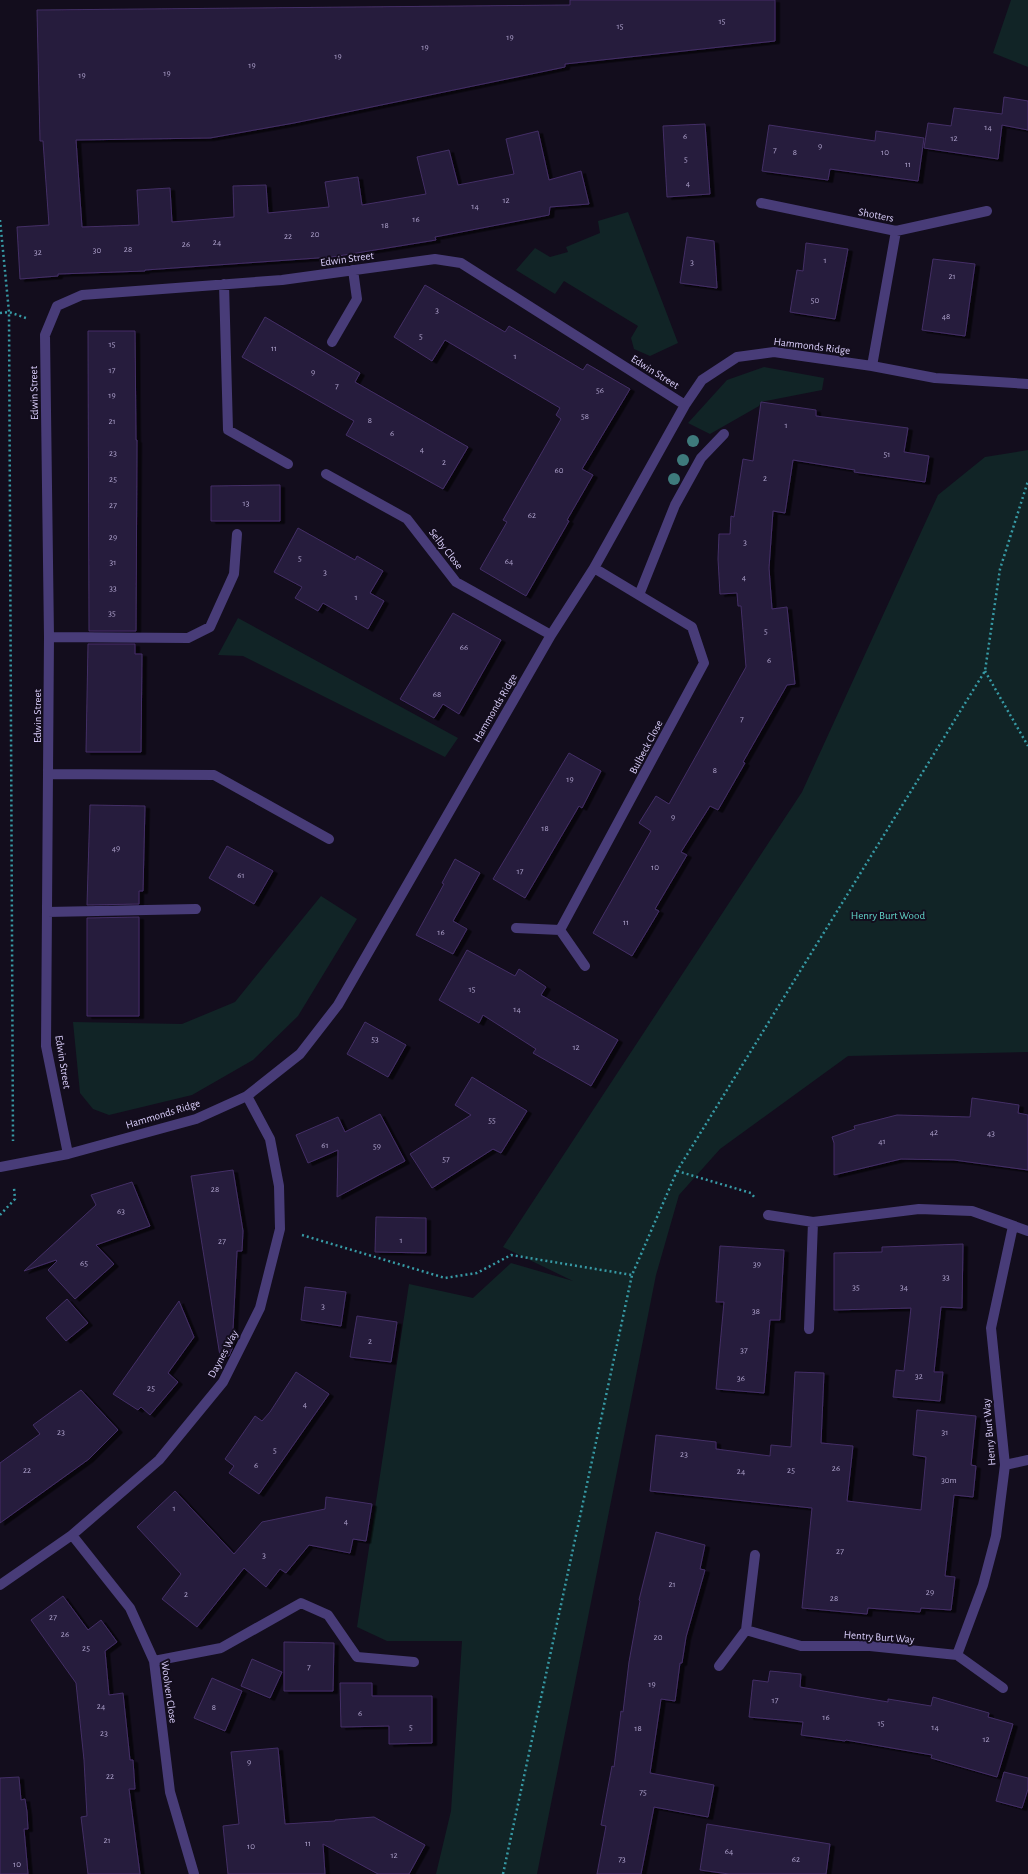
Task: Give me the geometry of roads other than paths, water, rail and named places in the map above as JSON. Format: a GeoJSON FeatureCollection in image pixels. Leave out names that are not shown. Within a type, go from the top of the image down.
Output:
{"type":"FeatureCollection","features":[{"type":"Feature","properties":{"kind":"street","name":"Shotters"},"geometry":{"type":"LineString","coordinates":[[761,203],[896,232],[987,211]]}},
{"type":"Feature","properties":{"kind":"street"},"geometry":{"type":"LineString","coordinates":[[872,366],[896,232]]}},
{"type":"Feature","properties":{"kind":"street","name":"Edwin Street"},"geometry":{"type":"LineString","coordinates":[[68,1154],[46,1046],[49,637],[45,335],[56,306],[82,295],[282,280],[435,259],[460,263],[685,405]]}},
{"type":"Feature","properties":{"kind":"street"},"geometry":{"type":"LineString","coordinates":[[332,342],[357,298],[353,270]]}},
{"type":"Feature","properties":{"kind":"street"},"geometry":{"type":"LineString","coordinates":[[224,284],[228,430],[288,464]]}},
{"type":"Feature","properties":{"kind":"street","name":"Hammonds Ridge"},"geometry":{"type":"LineString","coordinates":[[0,1167],[68,1154],[196,1119],[247,1096],[300,1054],[338,1005],[551,634],[594,568],[685,405],[702,380],[737,357],[774,352],[872,366],[935,378],[1028,384]]}},
{"type":"Feature","properties":{"kind":"street"},"geometry":{"type":"LineString","coordinates":[[639,595],[675,505],[701,458],[724,434]]}},
{"type":"Feature","properties":{"kind":"street","name":"Selby Close"},"geometry":{"type":"LineString","coordinates":[[326,474],[407,518],[456,582],[551,634]]}},
{"type":"Feature","properties":{"kind":"street"},"geometry":{"type":"LineString","coordinates":[[49,637],[188,638],[210,628],[234,574],[238,534]]}},
{"type":"Feature","properties":{"kind":"street","name":"Bulbeck Close"},"geometry":{"type":"LineString","coordinates":[[560,930],[704,663],[692,627],[594,568]]}},
{"type":"Feature","properties":{"kind":"street"},"geometry":{"type":"LineString","coordinates":[[48,774],[214,775],[329,839]]}},
{"type":"Feature","properties":{"kind":"street"},"geometry":{"type":"LineString","coordinates":[[47,912],[196,909]]}},
{"type":"Feature","properties":{"kind":"street"},"geometry":{"type":"LineString","coordinates":[[516,928],[560,930],[585,966]]}},
{"type":"Feature","properties":{"kind":"street","name":"Daynes Way"},"geometry":{"type":"LineString","coordinates":[[0,1586],[72,1535],[159,1460],[223,1382],[260,1308],[280,1229],[279,1186],[270,1139],[247,1096]]}},
{"type":"Feature","properties":{"kind":"street"},"geometry":{"type":"LineString","coordinates":[[768,1215],[813,1222],[919,1208],[972,1211],[1028,1231]]}},
{"type":"Feature","properties":{"kind":"street"},"geometry":{"type":"LineString","coordinates":[[809,1329],[813,1222]]}},
{"type":"Feature","properties":{"kind":"street","name":"Henry Burt Way"},"geometry":{"type":"LineString","coordinates":[[957,1655],[983,1585],[996,1536],[1005,1465],[991,1328],[1013,1226]]}},
{"type":"Feature","properties":{"kind":"street"},"geometry":{"type":"LineString","coordinates":[[1005,1465],[1028,1460]]}},
{"type":"Feature","properties":{"kind":"street","name":"Woolven Close"},"geometry":{"type":"LineString","coordinates":[[72,1535],[130,1608],[154,1661],[170,1792],[194,1874]]}},
{"type":"Feature","properties":{"kind":"street"},"geometry":{"type":"LineString","coordinates":[[719,1666],[746,1630],[755,1555]]}},
{"type":"Feature","properties":{"kind":"street"},"geometry":{"type":"LineString","coordinates":[[154,1661],[220,1648],[301,1604],[328,1615],[357,1657],[414,1662]]}},
{"type":"Feature","properties":{"kind":"street","name":"Hentry Burt Way"},"geometry":{"type":"LineString","coordinates":[[746,1630],[801,1646],[870,1646],[957,1655],[1003,1688]]}},
{"type":"Feature","properties":{"kind":"park label","name":"Henry Burt Wood"},"geometry":{"type":"Point","coordinates":[888,915]}}]}
